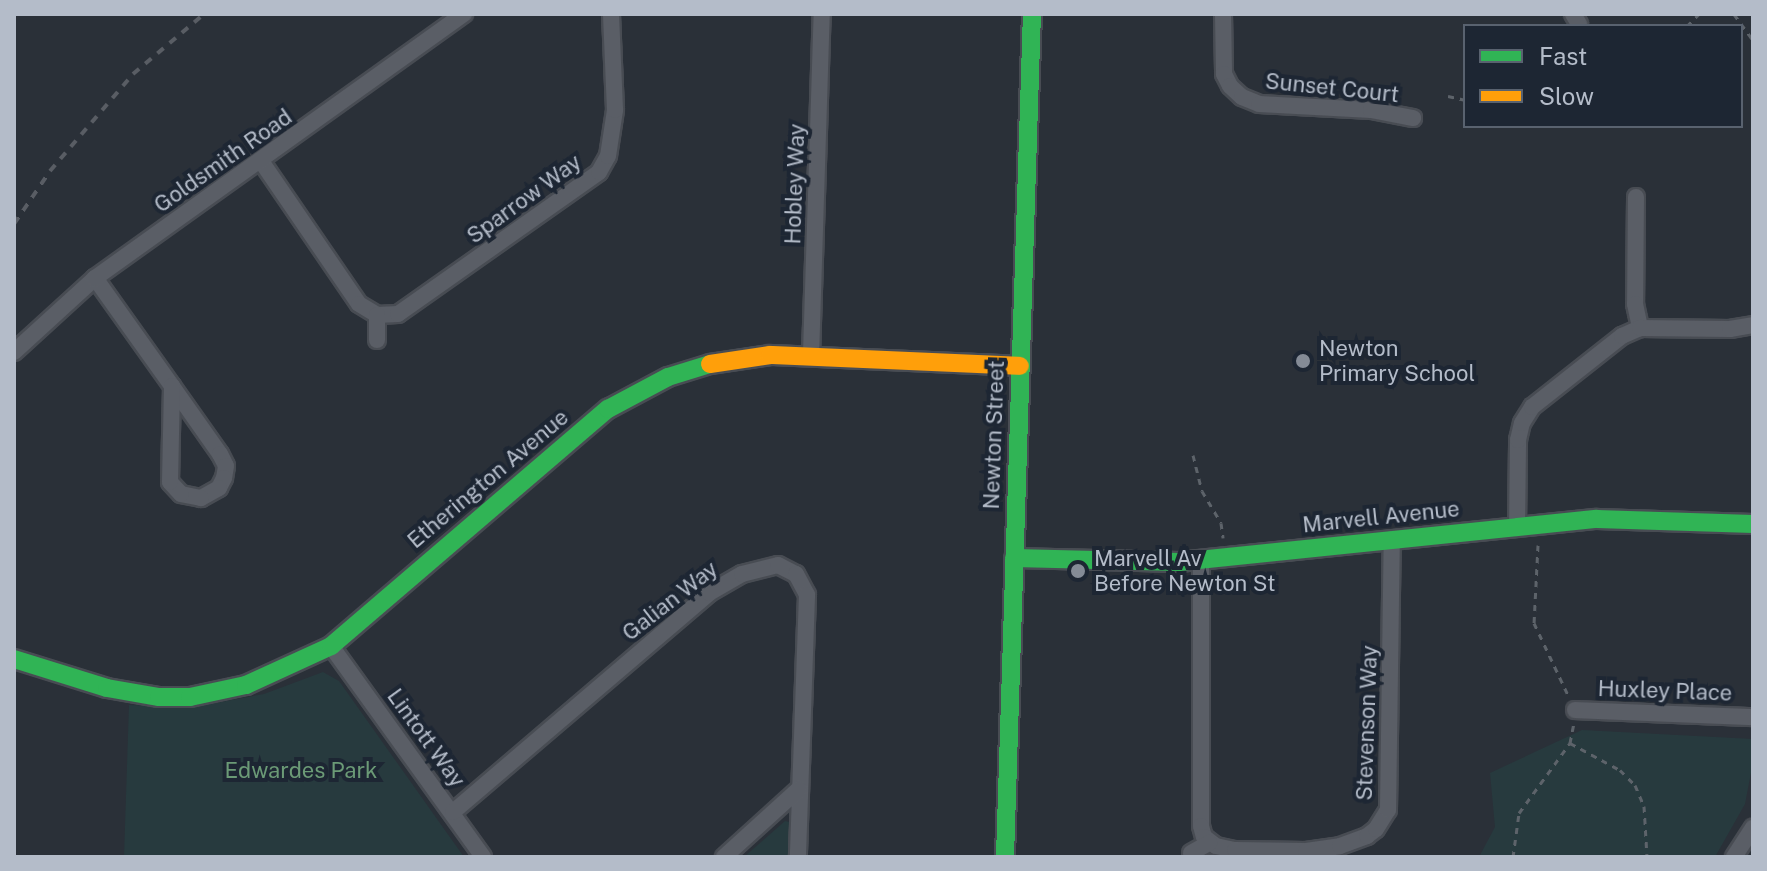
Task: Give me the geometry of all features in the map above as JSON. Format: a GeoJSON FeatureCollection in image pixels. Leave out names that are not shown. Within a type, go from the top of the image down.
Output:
{"type":"FeatureCollection","features":[{"type":"Feature","properties":{"kind":"street","name":"Goldsmith Road"},"geometry":{"type":"LineString","coordinates":[[14,352],[95,278],[464,14]]}},
{"type":"Feature","properties":{"kind":"street","name":"Sparrow Way"},"geometry":{"type":"LineString","coordinates":[[377,315],[398,314],[407,309],[599,172],[608,156],[615,110],[611,14]]}},
{"type":"Feature","properties":{"kind":"street","name":"Hobley Way"},"geometry":{"type":"LineString","coordinates":[[811,355],[822,14]]}},
{"type":"Feature","properties":{"kind":"street","name":"Newton Street"},"geometry":{"type":"LineString","coordinates":[[1005,857],[1032,14]]}},
{"type":"Feature","properties":{"kind":"street","name":"Sunset Court"},"geometry":{"type":"LineString","coordinates":[[1223,14],[1224,74],[1230,86],[1242,97],[1259,104],[1371,110],[1413,118]]}},
{"type":"Feature","properties":{"kind":"street"},"geometry":{"type":"LineString","coordinates":[[261,161],[359,304],[377,315],[377,340]]}},
{"type":"Feature","properties":{"kind":"street"},"geometry":{"type":"LineString","coordinates":[[1636,197],[1635,304],[1640,328]]}},
{"type":"Feature","properties":{"kind":"street"},"geometry":{"type":"LineString","coordinates":[[95,278],[172,386],[226,466],[219,488],[201,498],[181,494],[170,482],[172,386]]}},
{"type":"Feature","properties":{"kind":"street"},"geometry":{"type":"LineString","coordinates":[[1517,527],[1518,440],[1522,423],[1532,407],[1622,336],[1640,328],[1730,329],[1753,325]]}},
{"type":"Feature","properties":{"kind":"street","name":"Etherington Avenue"},"geometry":{"type":"LineString","coordinates":[[14,659],[107,688],[159,697],[190,697],[246,685],[331,646],[608,409],[668,377],[702,365],[735,358],[811,355],[1020,366]]}},
{"type":"Feature","properties":{"kind":"street","name":"Marvell Avenue"},"geometry":{"type":"LineString","coordinates":[[1014,558],[1153,563],[1201,560],[1597,519],[1753,524]]}},
{"type":"Feature","properties":{"kind":"street","name":"Stevenson Way"},"geometry":{"type":"LineString","coordinates":[[1209,843],[1235,850],[1315,850],[1367,836],[1382,821],[1390,796],[1392,539]]}},
{"type":"Feature","properties":{"kind":"street"},"geometry":{"type":"LineString","coordinates":[[1191,853],[1209,843],[1201,826],[1201,560]]}},
{"type":"Feature","properties":{"kind":"street","name":"Galian Way"},"geometry":{"type":"LineString","coordinates":[[453,812],[709,593],[742,574],[778,565],[796,574],[807,595],[798,857]]}},
{"type":"Feature","properties":{"kind":"street","name":"Lintott Way"},"geometry":{"type":"LineString","coordinates":[[331,646],[483,857]]}},
{"type":"Feature","properties":{"kind":"street","name":"Huxley Place"},"geometry":{"type":"LineString","coordinates":[[1575,710],[1753,717]]}},
{"type":"Feature","properties":{"kind":"street"},"geometry":{"type":"LineString","coordinates":[[724,857],[799,789]]}},
{"type":"Feature","properties":{"kind":"street"},"geometry":{"type":"LineString","coordinates":[[1734,857],[1753,828]]}},
{"type":"Feature","properties":{"kind":"path"},"geometry":{"type":"LineString","coordinates":[[1448,96],[1463,100]]}},
{"type":"Feature","properties":{"kind":"path"},"geometry":{"type":"LineString","coordinates":[[1193,455],[1202,491],[1221,523],[1224,546]]}},
{"type":"Feature","properties":{"kind":"path"},"geometry":{"type":"LineString","coordinates":[[1513,857],[1519,813],[1570,743],[1575,710],[1534,623],[1537,525]]}},
{"type":"Feature","properties":{"kind":"path"},"geometry":{"type":"LineString","coordinates":[[1570,743],[1620,770],[1635,785],[1644,806],[1647,857]]}},
{"type":"Feature","properties":{"kind":"green space","name":"Edwardes Park"},"geometry":{"type":"Polygon","coordinates":[[[323,672],[339,681],[464,857],[124,857],[129,705],[194,707],[264,694],[323,672]]]}},
{"type":"Feature","properties":{"kind":"green space"},"geometry":{"type":"Polygon","coordinates":[[[1582,730],[1753,739],[1753,762],[1745,804],[1715,857],[1479,857],[1495,827],[1490,773],[1582,730]]]}},
{"type":"Feature","properties":{"kind":"green space"},"geometry":{"type":"Polygon","coordinates":[[[785,821],[794,823],[792,857],[744,857],[785,821]]]}},
{"type":"Feature","properties":{"kind":"railway"},"geometry":{"type":"LineString","coordinates":[[14,224],[50,171],[133,74],[204,14]]}},
{"type":"Feature","properties":{"kind":"traffic: fast"},"geometry":{"type":"LineString","coordinates":[[1005,857],[1032,14]]}},
{"type":"Feature","properties":{"kind":"traffic: fast"},"geometry":{"type":"LineString","coordinates":[[14,659],[107,688],[159,697],[190,697],[246,685],[331,646],[608,409],[668,377],[710,364]]}},
{"type":"Feature","properties":{"kind":"traffic: fast"},"geometry":{"type":"LineString","coordinates":[[1014,558],[1179,562],[1597,519],[1753,524]]}},
{"type":"Feature","properties":{"kind":"traffic: slow"},"geometry":{"type":"LineString","coordinates":[[710,364],[770,355],[1020,366]]}},
{"type":"Feature","properties":{"kind":"place","name":"Newton Primary School"},"geometry":{"type":"Point","coordinates":[1303,361]}},
{"type":"Feature","properties":{"kind":"place","name":"Marvell Av Before Newton St"},"geometry":{"type":"Point","coordinates":[1078,571]}}]}
